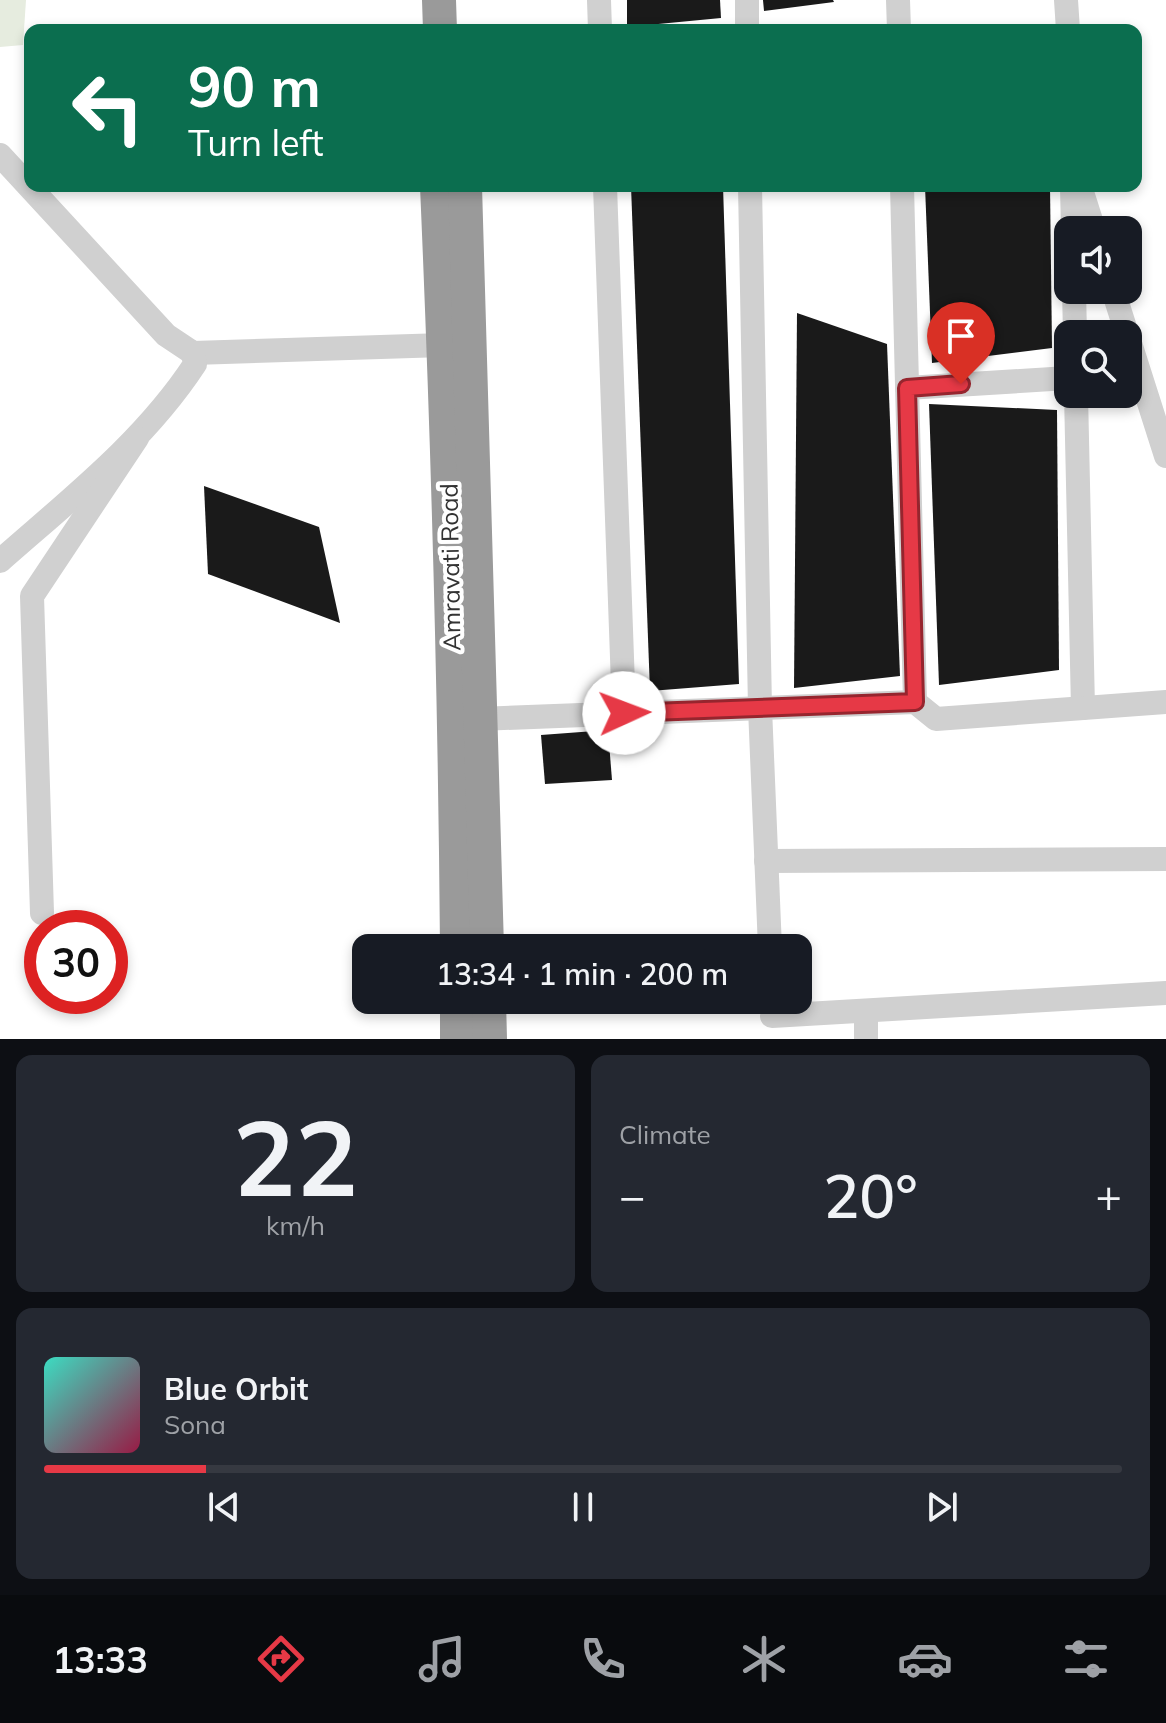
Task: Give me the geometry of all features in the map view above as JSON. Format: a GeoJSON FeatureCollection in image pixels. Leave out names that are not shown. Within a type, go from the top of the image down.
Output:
{"type":"FeatureCollection","features":[{"type":"Feature","properties":{"kind":"highway"},"geometry":{"type":"LineString","coordinates":[[429,0],[430,24]]}},
{"type":"Feature","properties":{"kind":"highway"},"geometry":{"type":"LineString","coordinates":[[439,0],[440,24]]}},
{"type":"Feature","properties":{"kind":"highway"},"geometry":{"type":"LineString","coordinates":[[451,0],[452,24]]}},
{"type":"Feature","properties":{"kind":"highway"},"geometry":{"type":"LineString","coordinates":[[460,0],[460,24]]}},
{"type":"Feature","properties":{"kind":"highway","name":"Amravati Road"},"geometry":{"type":"LineString","coordinates":[[437,192],[455,720],[457,934]]}},
{"type":"Feature","properties":{"kind":"highway"},"geometry":{"type":"LineString","coordinates":[[446,192],[456,468],[466,934]]}},
{"type":"Feature","properties":{"kind":"highway"},"geometry":{"type":"LineString","coordinates":[[458,192],[480,934]]}},
{"type":"Feature","properties":{"kind":"highway","name":"Amravati Road"},"geometry":{"type":"LineString","coordinates":[[465,192],[487,934]]}},
{"type":"Feature","properties":{"kind":"highway"},"geometry":{"type":"LineString","coordinates":[[457,1014],[457,1039]]}},
{"type":"Feature","properties":{"kind":"highway"},"geometry":{"type":"LineString","coordinates":[[466,1014],[467,1039]]}},
{"type":"Feature","properties":{"kind":"highway"},"geometry":{"type":"LineString","coordinates":[[481,1014],[482,1039]]}},
{"type":"Feature","properties":{"kind":"highway"},"geometry":{"type":"LineString","coordinates":[[489,1014],[490,1039]]}},
{"type":"Feature","properties":{"kind":"street"},"geometry":{"type":"LineString","coordinates":[[599,0],[600,24]]}},
{"type":"Feature","properties":{"kind":"street"},"geometry":{"type":"LineString","coordinates":[[747,0],[747,24]]}},
{"type":"Feature","properties":{"kind":"street"},"geometry":{"type":"LineString","coordinates":[[898,0],[899,24]]}},
{"type":"Feature","properties":{"kind":"street"},"geometry":{"type":"LineString","coordinates":[[1066,0],[1068,24]]}},
{"type":"Feature","properties":{"kind":"street"},"geometry":{"type":"LineString","coordinates":[[0,155],[24,181]]}},
{"type":"Feature","properties":{"kind":"street"},"geometry":{"type":"LineString","coordinates":[[34,192],[166,335],[193,353],[444,345]]}},
{"type":"Feature","properties":{"kind":"street"},"geometry":{"type":"LineString","coordinates":[[605,192],[624,713]]}},
{"type":"Feature","properties":{"kind":"street"},"geometry":{"type":"LineString","coordinates":[[750,192],[760,708],[769,934]]}},
{"type":"Feature","properties":{"kind":"street"},"geometry":{"type":"LineString","coordinates":[[902,192],[915,702]]}},
{"type":"Feature","properties":{"kind":"street"},"geometry":{"type":"LineString","coordinates":[[1072,192],[1073,216]]}},
{"type":"Feature","properties":{"kind":"street"},"geometry":{"type":"LineString","coordinates":[[1082,192],[1090,216]]}},
{"type":"Feature","properties":{"kind":"street"},"geometry":{"type":"LineString","coordinates":[[42,910],[32,596],[137,438],[181,386],[195,364],[193,353]]}},
{"type":"Feature","properties":{"kind":"street"},"geometry":{"type":"LineString","coordinates":[[907,388],[1054,379]]}},
{"type":"Feature","properties":{"kind":"street"},"geometry":{"type":"LineString","coordinates":[[1142,380],[1166,456]]}},
{"type":"Feature","properties":{"kind":"street"},"geometry":{"type":"LineString","coordinates":[[1076,408],[1083,708]]}},
{"type":"Feature","properties":{"kind":"street"},"geometry":{"type":"LineString","coordinates":[[0,561],[137,438]]}},
{"type":"Feature","properties":{"kind":"street"},"geometry":{"type":"LineString","coordinates":[[479,719],[915,702],[936,719],[1166,702]]}},
{"type":"Feature","properties":{"kind":"street"},"geometry":{"type":"LineString","coordinates":[[766,861],[1166,859]]}},
{"type":"Feature","properties":{"kind":"street"},"geometry":{"type":"LineString","coordinates":[[772,1018],[1166,993]]}},
{"type":"Feature","properties":{"kind":"street"},"geometry":{"type":"LineString","coordinates":[[866,1011],[866,1039]]}},
{"type":"Feature","properties":{"kind":"shaded area"},"geometry":{"type":"Polygon","coordinates":[[[0,0],[26,0],[23,45],[0,47],[0,0]]]}},
{"type":"Feature","properties":{"kind":"building"},"geometry":{"type":"Polygon","coordinates":[[[627,0],[720,0],[721,18],[627,24],[627,0]]]}},
{"type":"Feature","properties":{"kind":"building"},"geometry":{"type":"Polygon","coordinates":[[[763,0],[833,0],[834,2],[764,11],[763,0]]]}},
{"type":"Feature","properties":{"kind":"building"},"geometry":{"type":"Polygon","coordinates":[[[631,192],[723,192],[739,684],[650,691],[631,192]]]}},
{"type":"Feature","properties":{"kind":"building"},"geometry":{"type":"Polygon","coordinates":[[[925,192],[1050,192],[1052,348],[932,363],[925,192]]]}},
{"type":"Feature","properties":{"kind":"building"},"geometry":{"type":"Polygon","coordinates":[[[797,313],[887,344],[900,676],[794,688],[797,313]]]}},
{"type":"Feature","properties":{"kind":"building"},"geometry":{"type":"Polygon","coordinates":[[[929,404],[1057,410],[1059,670],[939,685],[929,404]]]}},
{"type":"Feature","properties":{"kind":"building"},"geometry":{"type":"Polygon","coordinates":[[[204,486],[319,527],[340,623],[208,574],[204,486]]]}},
{"type":"Feature","properties":{"kind":"building"},"geometry":{"type":"Polygon","coordinates":[[[608,730],[612,780],[545,784],[541,735],[608,730]]]}},
{"type":"Feature","properties":{"kind":"route"},"geometry":{"type":"LineString","coordinates":[[624,713],[915,702],[907,388],[961,384]]}}]}
